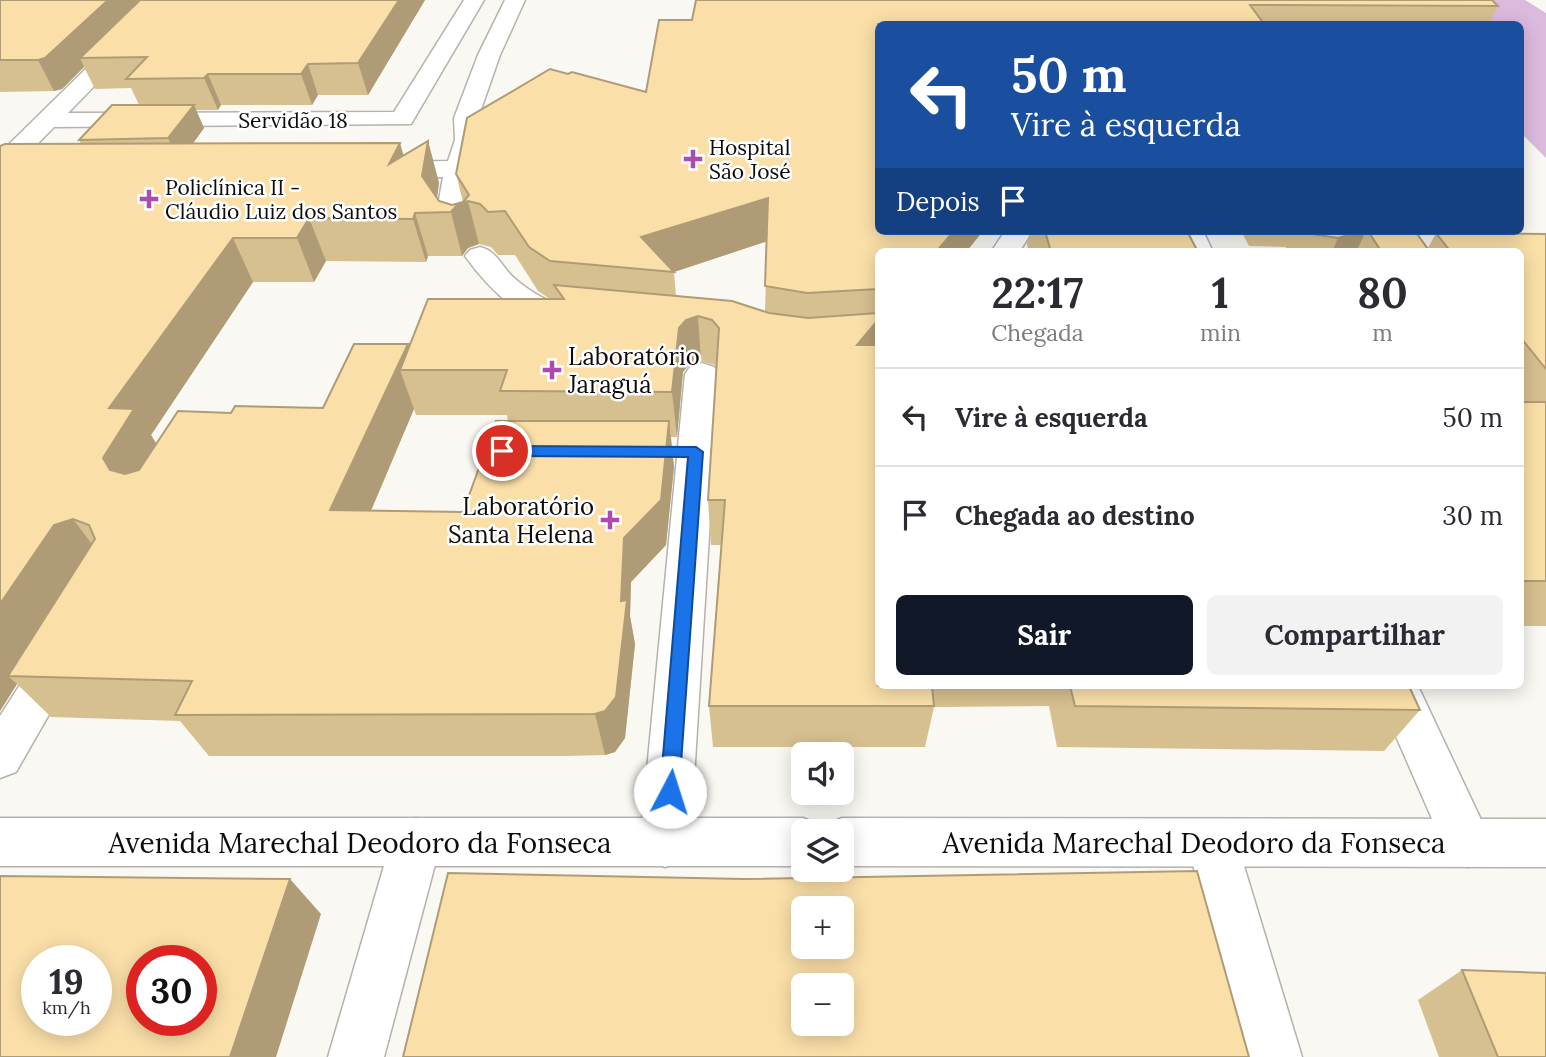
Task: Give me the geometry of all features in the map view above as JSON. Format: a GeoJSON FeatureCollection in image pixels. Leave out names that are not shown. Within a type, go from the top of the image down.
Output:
{"type":"FeatureCollection","features":[{"type":"Feature","properties":{"kind":"street"},"geometry":{"type":"LineString","coordinates":[[28,176],[0,168],[168,0]]}},
{"type":"Feature","properties":{"kind":"street","name":"Servidão 18"},"geometry":{"type":"LineString","coordinates":[[46,120],[401,119],[474,0]]}},
{"type":"Feature","properties":{"kind":"street"},"geometry":{"type":"LineString","coordinates":[[515,0],[494,44],[466,118],[468,141],[458,169],[450,217],[502,283],[548,315],[604,323]]}},
{"type":"Feature","properties":{"kind":"street"},"geometry":{"type":"LineString","coordinates":[[361,171],[458,169]]}},
{"type":"Feature","properties":{"kind":"street"},"geometry":{"type":"LineString","coordinates":[[665,842],[682,452],[702,380]]}},
{"type":"Feature","properties":{"kind":"street"},"geometry":{"type":"LineString","coordinates":[[0,757],[78,629]]}},
{"type":"Feature","properties":{"kind":"street"},"geometry":{"type":"LineString","coordinates":[[1397,689],[1467,843]]}},
{"type":"Feature","properties":{"kind":"street","name":"Avenida Marechal Deodoro da Fonseca"},"geometry":{"type":"LineString","coordinates":[[0,842],[791,842]]}},
{"type":"Feature","properties":{"kind":"street"},"geometry":{"type":"LineString","coordinates":[[356,1057],[416,842]]}},
{"type":"Feature","properties":{"kind":"street","name":"Avenida Marechal Deodoro da Fonseca"},"geometry":{"type":"LineString","coordinates":[[854,842],[1546,843]]}},
{"type":"Feature","properties":{"kind":"street"},"geometry":{"type":"LineString","coordinates":[[1212,843],[1274,1057]]}},
{"type":"Feature","properties":{"kind":"shaded area"},"geometry":{"type":"Polygon","coordinates":[[[1432,0],[1525,0],[1546,13],[1546,158],[1524,136],[1524,21],[1455,21],[1432,0]]]}},
{"type":"Feature","properties":{"kind":"building"},"geometry":{"type":"Polygon","coordinates":[[[0,0],[108,0],[45,58],[0,60],[0,0]]]}},
{"type":"Feature","properties":{"kind":"building"},"geometry":{"type":"Polygon","coordinates":[[[140,0],[399,0],[358,63],[308,64],[301,74],[208,74],[204,78],[126,79],[147,57],[80,58],[140,0]]]}},
{"type":"Feature","properties":{"kind":"building"},"geometry":{"type":"Polygon","coordinates":[[[696,0],[1492,0],[1498,6],[1250,5],[1262,21],[875,21],[875,235],[951,235],[939,248],[875,248],[875,289],[807,293],[765,286],[768,198],[641,237],[674,272],[550,261],[529,247],[505,211],[488,212],[480,204],[468,201],[457,205],[451,212],[415,213],[413,219],[309,218],[297,238],[233,238],[109,408],[134,409],[103,458],[110,470],[125,474],[139,470],[178,411],[231,413],[235,406],[323,408],[354,344],[408,344],[330,510],[463,512],[496,421],[669,421],[661,500],[624,538],[621,601],[627,600],[616,697],[605,711],[595,714],[175,715],[192,681],[8,676],[95,539],[89,525],[73,519],[54,525],[0,604],[0,146],[400,143],[389,164],[428,141],[422,176],[439,201],[452,205],[463,202],[469,195],[456,174],[467,118],[550,69],[568,74],[572,72],[646,92],[659,20],[692,20],[696,0]]]}},
{"type":"Feature","properties":{"kind":"building"},"geometry":{"type":"Polygon","coordinates":[[[112,105],[194,105],[168,138],[79,140],[112,105]]]}},
{"type":"Feature","properties":{"kind":"building"},"geometry":{"type":"Polygon","coordinates":[[[1546,234],[1546,369],[1524,342],[1524,248],[1448,248],[1438,235],[1546,234]]]}},
{"type":"Feature","properties":{"kind":"building"},"geometry":{"type":"Polygon","coordinates":[[[1046,235],[1189,235],[1196,248],[1050,248],[1046,235]]]}},
{"type":"Feature","properties":{"kind":"building"},"geometry":{"type":"Polygon","coordinates":[[[1318,235],[1349,235],[1338,238],[1318,235]]]}},
{"type":"Feature","properties":{"kind":"building"},"geometry":{"type":"Polygon","coordinates":[[[1371,235],[1418,235],[1427,248],[1379,248],[1371,235]]]}},
{"type":"Feature","properties":{"kind":"building"},"geometry":{"type":"Polygon","coordinates":[[[554,285],[732,301],[769,313],[808,318],[875,313],[875,324],[857,345],[875,345],[875,689],[932,689],[934,706],[709,706],[725,500],[708,500],[719,328],[712,320],[698,316],[686,320],[679,328],[672,392],[500,391],[507,370],[400,370],[428,299],[564,299],[554,285]]]}},
{"type":"Feature","properties":{"kind":"building"},"geometry":{"type":"Polygon","coordinates":[[[1524,402],[1546,402],[1546,581],[1524,581],[1524,402]]]}},
{"type":"Feature","properties":{"kind":"building"},"geometry":{"type":"Polygon","coordinates":[[[1071,689],[1410,689],[1420,710],[1075,706],[1071,689]]]}},
{"type":"Feature","properties":{"kind":"building"},"geometry":{"type":"Polygon","coordinates":[[[1197,871],[1249,1057],[403,1057],[448,873],[791,878],[791,882],[854,882],[854,877],[1197,871]]]}},
{"type":"Feature","properties":{"kind":"building"},"geometry":{"type":"Polygon","coordinates":[[[0,876],[290,879],[230,1057],[0,1057],[0,876]]]}},
{"type":"Feature","properties":{"kind":"building"},"geometry":{"type":"Polygon","coordinates":[[[1462,970],[1546,973],[1546,1057],[1498,1057],[1462,970]]]}},
{"type":"Feature","properties":{"kind":"place","name":"Hospital São José"},"geometry":{"type":"Point","coordinates":[693,159]}},
{"type":"Feature","properties":{"kind":"place","name":"Policlínica II - Cláudio Luiz dos Santos"},"geometry":{"type":"Point","coordinates":[149,199]}},
{"type":"Feature","properties":{"kind":"place","name":"Laboratório Jaraguá"},"geometry":{"type":"Point","coordinates":[552,370]}},
{"type":"Feature","properties":{"kind":"place","name":"Laboratório Santa Helena"},"geometry":{"type":"Point","coordinates":[610,520]}},
{"type":"Feature","properties":{"kind":"route"},"geometry":{"type":"LineString","coordinates":[[502,451],[696,452],[670,792]]}}]}
